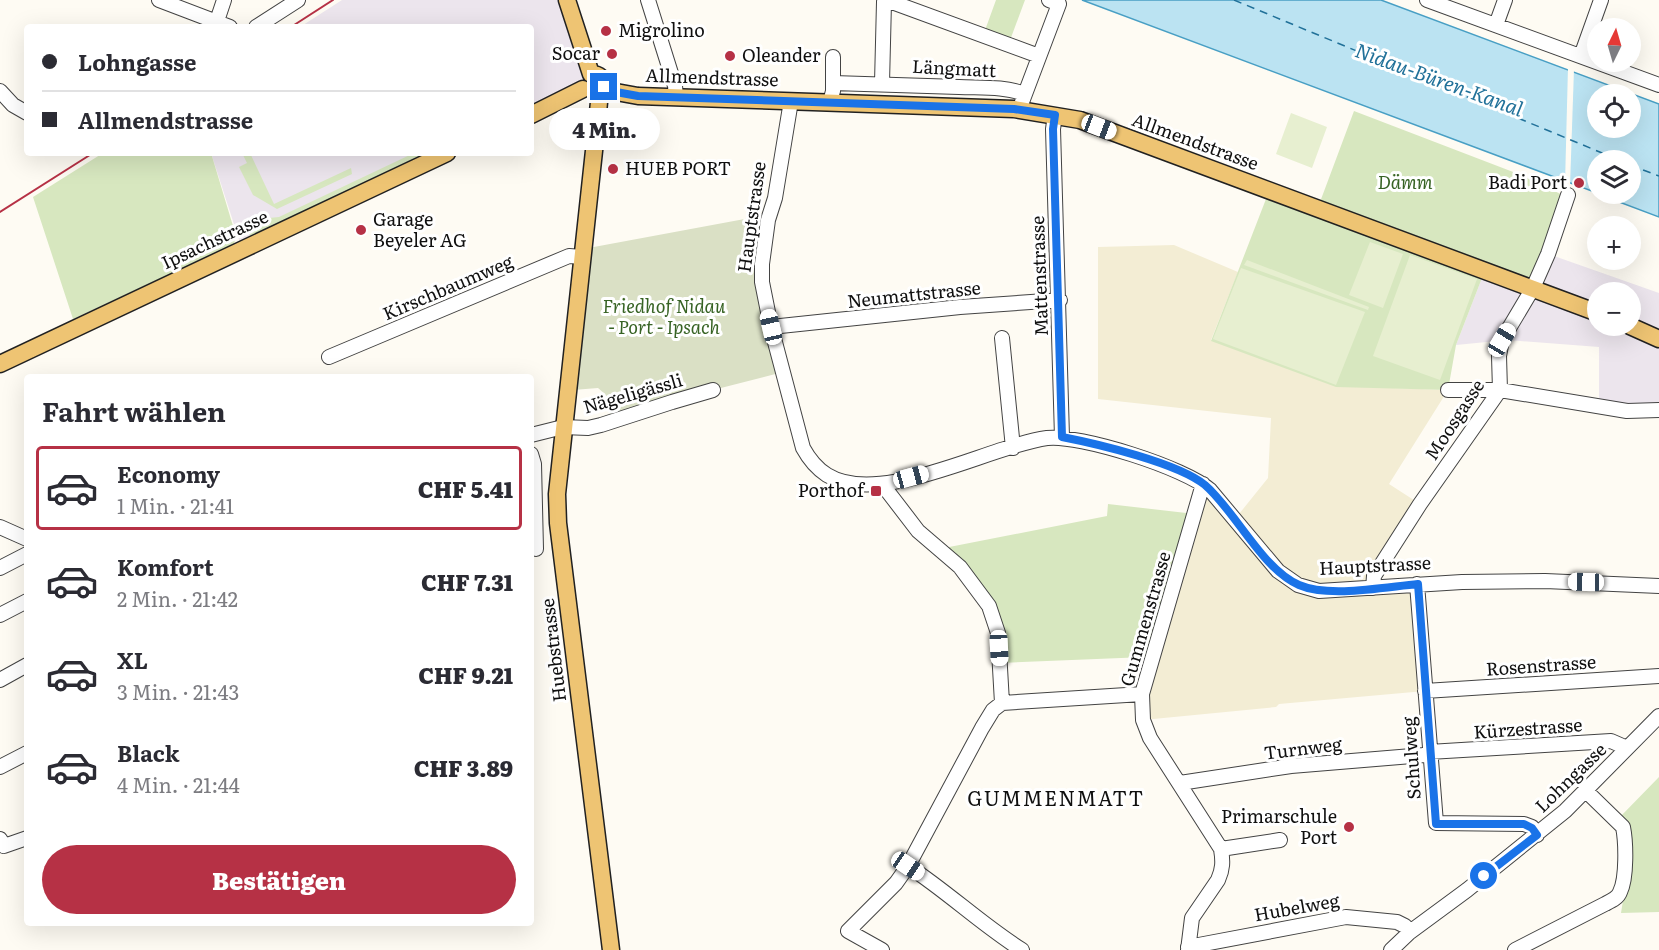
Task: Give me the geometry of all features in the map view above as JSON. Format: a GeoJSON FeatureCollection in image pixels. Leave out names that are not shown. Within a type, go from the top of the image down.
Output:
{"type":"FeatureCollection","features":[{"type":"Feature","properties":{"kind":"main road"},"geometry":{"type":"LineString","coordinates":[[534,114],[595,90],[603,81],[600,76],[591,74],[567,0]]}},
{"type":"Feature","properties":{"kind":"main road","name":"Allmendstrasse"},"geometry":{"type":"LineString","coordinates":[[595,90],[676,97],[830,102],[1022,102],[1055,115],[1080,120],[1587,309]]}},
{"type":"Feature","properties":{"kind":"main road","name":"Huebstrasse"},"geometry":{"type":"LineString","coordinates":[[595,90],[598,113],[557,494],[558,523],[611,950]]}},
{"type":"Feature","properties":{"kind":"main road","name":"Ipsachstrasse"},"geometry":{"type":"LineString","coordinates":[[0,364],[441,156]]}},
{"type":"Feature","properties":{"kind":"main road"},"geometry":{"type":"LineString","coordinates":[[1641,331],[1659,339]]}},
{"type":"Feature","properties":{"kind":"street"},"geometry":{"type":"LineString","coordinates":[[159,0],[223,24],[224,0]]}},
{"type":"Feature","properties":{"kind":"street"},"geometry":{"type":"LineString","coordinates":[[261,24],[298,0]]}},
{"type":"Feature","properties":{"kind":"street"},"geometry":{"type":"LineString","coordinates":[[648,0],[675,86],[676,97]]}},
{"type":"Feature","properties":{"kind":"street"},"geometry":{"type":"LineString","coordinates":[[1428,0],[1659,85]]}},
{"type":"Feature","properties":{"kind":"street"},"geometry":{"type":"LineString","coordinates":[[1496,26],[1505,0]]}},
{"type":"Feature","properties":{"kind":"street"},"geometry":{"type":"LineString","coordinates":[[1581,56],[1600,0]]}},
{"type":"Feature","properties":{"kind":"street","name":"Längmatt"},"geometry":{"type":"LineString","coordinates":[[882,83],[884,2],[889,1],[1038,56]]}},
{"type":"Feature","properties":{"kind":"street"},"geometry":{"type":"LineString","coordinates":[[1022,102],[1054,2]]}},
{"type":"Feature","properties":{"kind":"street"},"geometry":{"type":"LineString","coordinates":[[830,102],[833,57]]}},
{"type":"Feature","properties":{"kind":"street","name":"Längmatt"},"geometry":{"type":"LineString","coordinates":[[833,83],[882,83],[1015,90],[1022,102]]}},
{"type":"Feature","properties":{"kind":"street"},"geometry":{"type":"LineString","coordinates":[[0,91],[13,105],[24,111]]}},
{"type":"Feature","properties":{"kind":"street","name":"Hauptstrasse"},"geometry":{"type":"LineString","coordinates":[[790,100],[762,264],[763,287],[798,435],[813,464],[826,475],[841,482],[864,486],[882,484],[972,461],[1036,440],[1062,437],[1167,465],[1203,484],[1278,571],[1298,585],[1319,591],[1418,584],[1545,581],[1659,586]]}},
{"type":"Feature","properties":{"kind":"street","name":"Mattenstrasse"},"geometry":{"type":"LineString","coordinates":[[1055,115],[1053,129],[1060,300],[1062,437]]}},
{"type":"Feature","properties":{"kind":"street","name":"Moosgasse"},"geometry":{"type":"LineString","coordinates":[[1373,588],[1374,576],[1420,504],[1500,390],[1498,356],[1502,340],[1533,288],[1548,254],[1569,198],[1568,195]]}},
{"type":"Feature","properties":{"kind":"street","name":"Kirschbaumweg"},"geometry":{"type":"LineString","coordinates":[[329,357],[570,256],[582,257]]}},
{"type":"Feature","properties":{"kind":"street","name":"Neumattstrasse"},"geometry":{"type":"LineString","coordinates":[[771,327],[960,307],[1060,300]]}},
{"type":"Feature","properties":{"kind":"street"},"geometry":{"type":"LineString","coordinates":[[1002,338],[1012,448]]}},
{"type":"Feature","properties":{"kind":"street","name":"Nägeligässli"},"geometry":{"type":"LineString","coordinates":[[534,434],[563,428],[588,428],[601,425],[713,390]]}},
{"type":"Feature","properties":{"kind":"street"},"geometry":{"type":"LineString","coordinates":[[1448,390],[1500,390],[1627,411],[1659,410]]}},
{"type":"Feature","properties":{"kind":"street"},"geometry":{"type":"LineString","coordinates":[[534,464],[536,549]]}},
{"type":"Feature","properties":{"kind":"street"},"geometry":{"type":"LineString","coordinates":[[882,484],[918,531],[960,567],[989,606],[998,633],[1002,703]]}},
{"type":"Feature","properties":{"kind":"street","name":"Gummenstrasse"},"geometry":{"type":"LineString","coordinates":[[1203,484],[1142,694],[1143,720],[1150,738],[1221,849]]}},
{"type":"Feature","properties":{"kind":"street"},"geometry":{"type":"LineString","coordinates":[[0,527],[24,538]]}},
{"type":"Feature","properties":{"kind":"street"},"geometry":{"type":"LineString","coordinates":[[0,568],[24,556]]}},
{"type":"Feature","properties":{"kind":"street","name":"Schulweg"},"geometry":{"type":"LineString","coordinates":[[1418,584],[1436,824],[1524,824],[1532,828],[1537,835]]}},
{"type":"Feature","properties":{"kind":"street"},"geometry":{"type":"LineString","coordinates":[[0,615],[24,603]]}},
{"type":"Feature","properties":{"kind":"street"},"geometry":{"type":"LineString","coordinates":[[0,680],[24,667]]}},
{"type":"Feature","properties":{"kind":"street","name":"Rosenstrasse"},"geometry":{"type":"LineString","coordinates":[[1425,691],[1659,676]]}},
{"type":"Feature","properties":{"kind":"street"},"geometry":{"type":"LineString","coordinates":[[882,950],[848,931],[896,884],[908,866],[993,710],[1002,703],[1142,694]]}},
{"type":"Feature","properties":{"kind":"street","name":"Lohngasse"},"geometry":{"type":"LineString","coordinates":[[1391,950],[1410,932],[1467,890],[1565,811],[1659,716]]}},
{"type":"Feature","properties":{"kind":"street","name":"Kürzestrasse"},"geometry":{"type":"LineString","coordinates":[[1429,752],[1611,741],[1627,748]]}},
{"type":"Feature","properties":{"kind":"street","name":"Turnweg"},"geometry":{"type":"LineString","coordinates":[[1180,783],[1288,767],[1424,755],[1429,752]]}},
{"type":"Feature","properties":{"kind":"street"},"geometry":{"type":"LineString","coordinates":[[0,767],[24,755]]}},
{"type":"Feature","properties":{"kind":"street"},"geometry":{"type":"LineString","coordinates":[[1515,950],[1616,898],[1620,892],[1624,855],[1623,827],[1586,790]]}},
{"type":"Feature","properties":{"kind":"street"},"geometry":{"type":"LineString","coordinates":[[0,839],[4,846],[24,839]]}},
{"type":"Feature","properties":{"kind":"street"},"geometry":{"type":"LineString","coordinates":[[1188,948],[1192,918],[1221,873],[1221,849],[1280,840]]}},
{"type":"Feature","properties":{"kind":"street"},"geometry":{"type":"LineString","coordinates":[[908,866],[939,886],[1022,950]]}},
{"type":"Feature","properties":{"kind":"street","name":"Hubelweg"},"geometry":{"type":"LineString","coordinates":[[1188,948],[1346,917],[1397,922],[1410,932]]}},
{"type":"Feature","properties":{"kind":"shaded area"},"geometry":{"type":"Polygon","coordinates":[[[342,0],[567,0],[585,77],[582,82],[534,113],[534,24],[305,24],[342,0]]]}},
{"type":"Feature","properties":{"kind":"shaded area"},"geometry":{"type":"Polygon","coordinates":[[[212,156],[441,156],[242,249],[212,156]]]}},
{"type":"Feature","properties":{"kind":"shaded area"},"geometry":{"type":"Polygon","coordinates":[[[1174,245],[1238,272],[1211,340],[1336,386],[1448,390],[1389,484],[1420,504],[1373,587],[1417,584],[1425,691],[1279,704],[1276,707],[1143,720],[1142,709],[1203,484],[1235,519],[1268,478],[1271,418],[1098,399],[1098,247],[1174,245]]]}},
{"type":"Feature","properties":{"kind":"shaded area"},"geometry":{"type":"Polygon","coordinates":[[[1554,256],[1587,268],[1587,270],[1594,270],[1628,282],[1587,282],[1587,336],[1641,336],[1641,287],[1659,293],[1659,410],[1599,406],[1599,347],[1507,340],[1456,345],[1482,278],[1554,256]]]}},
{"type":"Feature","properties":{"kind":"green space"},"geometry":{"type":"Polygon","coordinates":[[[996,0],[1025,0],[1009,43],[984,33],[996,0]]]}},
{"type":"Feature","properties":{"kind":"green space","name":"Dämm"},"geometry":{"type":"Polygon","coordinates":[[[1354,111],[1521,175],[1569,198],[1535,283],[1320,202],[1354,111]]]}},
{"type":"Feature","properties":{"kind":"green space"},"geometry":{"type":"Polygon","coordinates":[[[1291,113],[1327,127],[1312,168],[1276,154],[1291,113]]]}},
{"type":"Feature","properties":{"kind":"green space"},"geometry":{"type":"Polygon","coordinates":[[[98,156],[212,156],[236,236],[234,244],[73,319],[33,197],[98,156]]]}},
{"type":"Feature","properties":{"kind":"green space"},"geometry":{"type":"Polygon","coordinates":[[[244,156],[251,156],[274,204],[351,168],[352,174],[277,209],[253,195],[239,167],[247,163],[244,156]]]}},
{"type":"Feature","properties":{"kind":"green space"},"geometry":{"type":"Polygon","coordinates":[[[408,156],[423,156],[257,236],[251,236],[246,232],[246,225],[250,220],[279,217],[408,156]]]}},
{"type":"Feature","properties":{"kind":"green space"},"geometry":{"type":"Polygon","coordinates":[[[1266,199],[1482,278],[1456,345],[1448,390],[1336,387],[1211,341],[1266,199]]]}},
{"type":"Feature","properties":{"kind":"green space","name":"Friedhof Nidau - Port - Ipsach"},"geometry":{"type":"Polygon","coordinates":[[[750,218],[768,220],[762,264],[783,372],[713,390],[612,422],[605,394],[598,388],[573,390],[583,249],[750,218]]]}},
{"type":"Feature","properties":{"kind":"green space"},"geometry":{"type":"Polygon","coordinates":[[[1370,242],[1403,254],[1383,308],[1349,295],[1370,242]]]}},
{"type":"Feature","properties":{"kind":"green space"},"geometry":{"type":"Polygon","coordinates":[[[1410,255],[1477,279],[1440,380],[1373,356],[1410,255]]]}},
{"type":"Feature","properties":{"kind":"green space"},"geometry":{"type":"Polygon","coordinates":[[[1247,260],[1369,307],[1368,310],[1244,265],[1247,260]]]}},
{"type":"Feature","properties":{"kind":"green space"},"geometry":{"type":"Polygon","coordinates":[[[1241,268],[1365,312],[1336,385],[1213,339],[1241,268]]]}},
{"type":"Feature","properties":{"kind":"green space"},"geometry":{"type":"Polygon","coordinates":[[[1108,504],[1195,514],[1146,657],[1000,663],[989,606],[939,549],[1107,516],[1108,504]]]}},
{"type":"Feature","properties":{"kind":"green space"},"geometry":{"type":"Polygon","coordinates":[[[1659,777],[1659,912],[1621,913],[1628,870],[1620,817],[1659,777]]]}},
{"type":"Feature","properties":{"kind":"water","name":"Nidau-Büren-Kanal"},"geometry":{"type":"Polygon","coordinates":[[[1082,0],[1381,0],[1606,84],[1587,84],[1587,138],[1641,138],[1641,97],[1659,104],[1659,217],[1625,204],[1641,204],[1641,150],[1587,150],[1587,189],[1082,0]]]}},
{"type":"Feature","properties":{"kind":"pier"},"geometry":{"type":"Polygon","coordinates":[[[1568,67],[1574,69],[1570,186],[1565,184],[1568,67]]]}},
{"type":"Feature","properties":{"kind":"ferry route"},"geometry":{"type":"LineString","coordinates":[[1234,0],[1595,150]]}},
{"type":"Feature","properties":{"kind":"ferry route"},"geometry":{"type":"LineString","coordinates":[[1641,169],[1659,176]]}},
{"type":"Feature","properties":{"kind":"railway"},"geometry":{"type":"LineString","coordinates":[[296,24],[333,0]]}},
{"type":"Feature","properties":{"kind":"railway"},"geometry":{"type":"LineString","coordinates":[[0,212],[88,156]]}},
{"type":"Feature","properties":{"kind":"place","name":"Migrolino"},"geometry":{"type":"Point","coordinates":[606,31]}},
{"type":"Feature","properties":{"kind":"place","name":"Socar"},"geometry":{"type":"Point","coordinates":[612,54]}},
{"type":"Feature","properties":{"kind":"place","name":"Oleander"},"geometry":{"type":"Point","coordinates":[730,56]}},
{"type":"Feature","properties":{"kind":"place","name":"HUEB PORT"},"geometry":{"type":"Point","coordinates":[613,169]}},
{"type":"Feature","properties":{"kind":"place","name":"Badi Port"},"geometry":{"type":"Point","coordinates":[1579,183]}},
{"type":"Feature","properties":{"kind":"place","name":"Garage Beyeler AG"},"geometry":{"type":"Point","coordinates":[361,230]}},
{"type":"Feature","properties":{"kind":"place","name":"Porthof"},"geometry":{"type":"Point","coordinates":[876,491]}},
{"type":"Feature","properties":{"kind":"place","name":"Primarschule Port"},"geometry":{"type":"Point","coordinates":[1349,827]}},
{"type":"Feature","properties":{"kind":"district","name":"GUMMENMATT"},"geometry":{"type":"Point","coordinates":[1056,799]}},
{"type":"Feature","properties":{"kind":"route"},"geometry":{"type":"LineString","coordinates":[[604,87],[638,96],[1020,109],[1055,115],[1053,129],[1060,300],[1062,437],[1167,465],[1191,476],[1210,490],[1278,571],[1298,585],[1319,591],[1341,591],[1418,584],[1436,824],[1524,824],[1532,828],[1537,835],[1484,876]]}}]}
